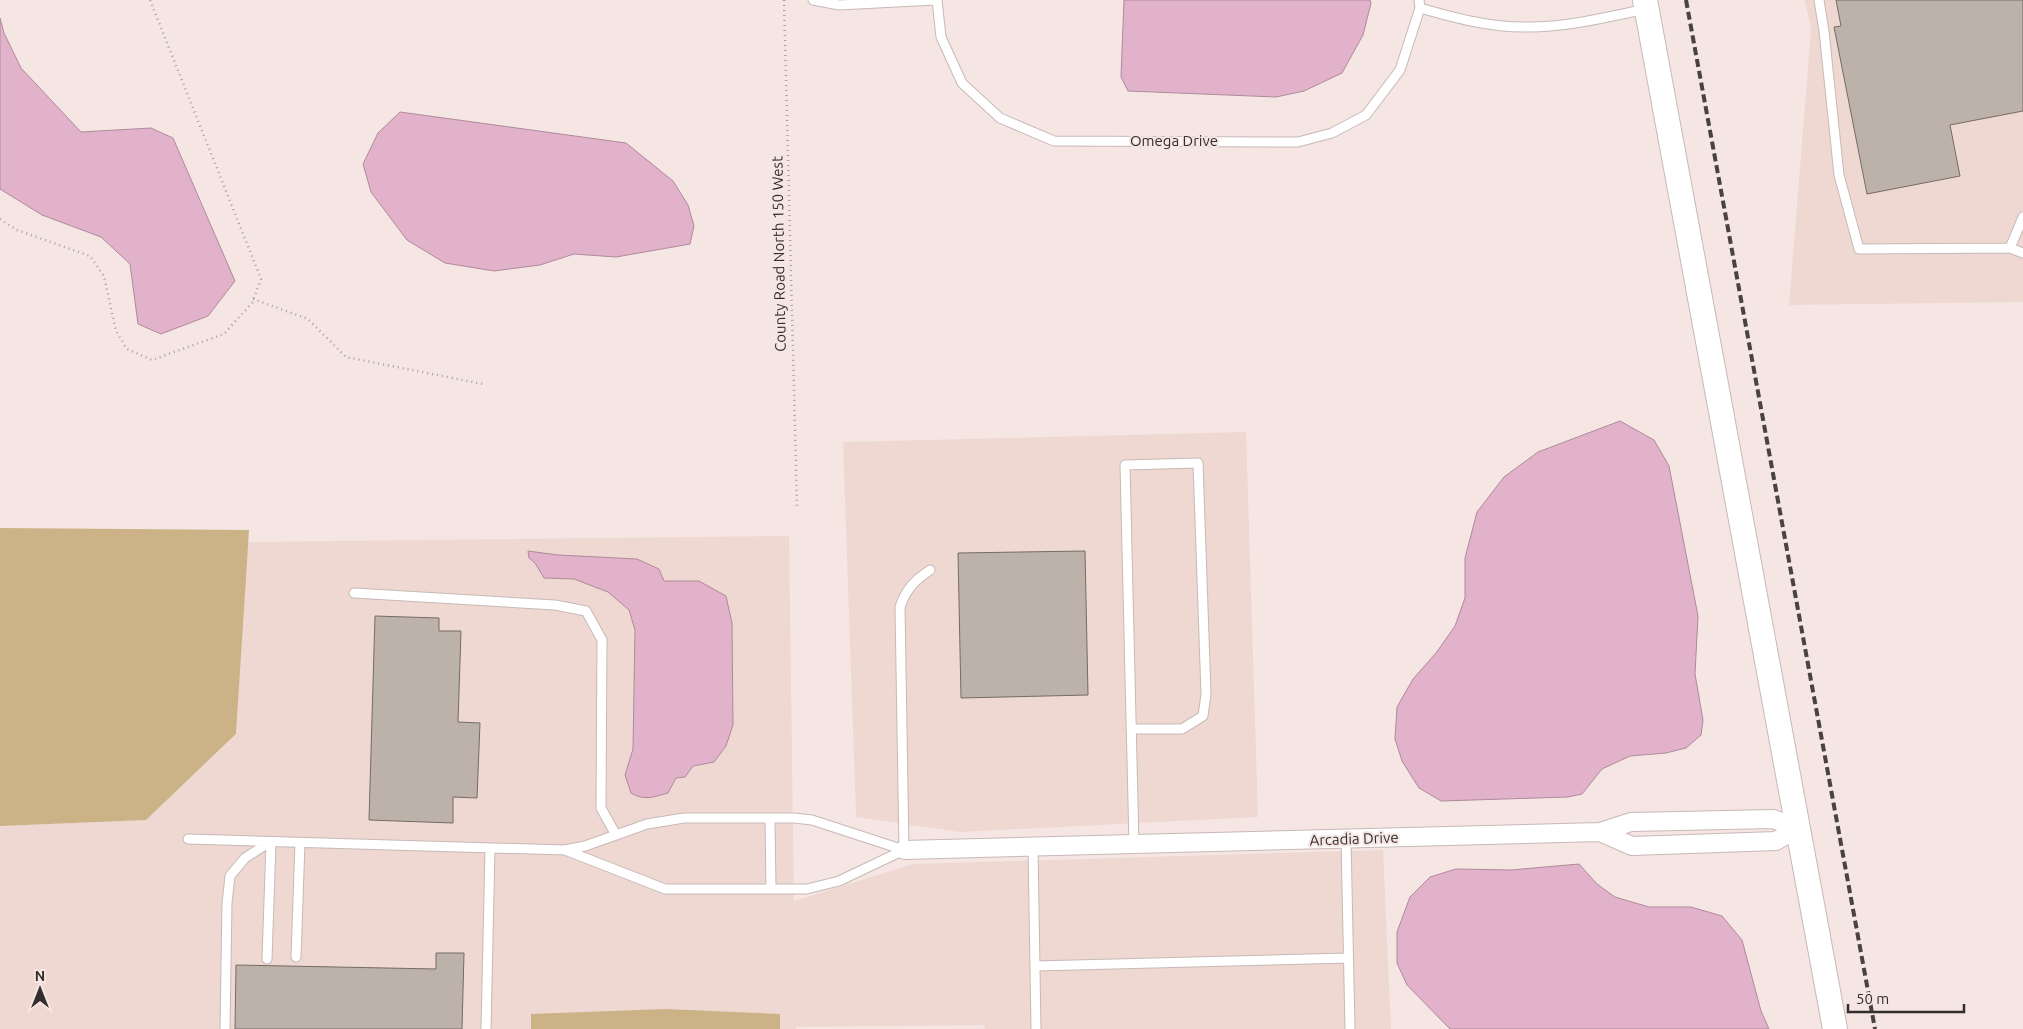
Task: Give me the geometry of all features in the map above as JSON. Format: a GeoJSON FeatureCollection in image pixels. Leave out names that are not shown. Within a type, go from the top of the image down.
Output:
{"type":"FeatureCollection","features":[{"type":"Feature","properties":{"kind":"main road"},"geometry":{"type":"LineString","coordinates":[[1646,4],[1835,1029]]}},
{"type":"Feature","properties":{"kind":"street","name":"Arcadia Drive"},"geometry":{"type":"LineString","coordinates":[[904,850],[1600,832],[1632,846],[1776,841],[1798,828]]}},
{"type":"Feature","properties":{"kind":"lane"},"geometry":{"type":"LineString","coordinates":[[813,0],[839,5],[936,0]]}},
{"type":"Feature","properties":{"kind":"lane","name":"Omega Drive"},"geometry":{"type":"LineString","coordinates":[[936,0],[941,37],[962,83],[1000,118],[1054,141],[1298,142],[1332,133],[1366,115],[1400,70],[1420,4],[1470,22],[1529,27],[1587,21],[1646,4]]}},
{"type":"Feature","properties":{"kind":"lane"},"geometry":{"type":"LineString","coordinates":[[1819,0],[1839,175],[1859,249],[2010,248],[2023,252]]}},
{"type":"Feature","properties":{"kind":"lane"},"geometry":{"type":"LineString","coordinates":[[2010,248],[2023,217]]}},
{"type":"Feature","properties":{"kind":"lane"},"geometry":{"type":"LineString","coordinates":[[1132,729],[1182,729],[1203,716],[1206,694],[1198,464],[1125,465],[1134,845]]}},
{"type":"Feature","properties":{"kind":"lane"},"geometry":{"type":"LineString","coordinates":[[904,850],[900,607],[904,593],[915,580],[930,570]]}},
{"type":"Feature","properties":{"kind":"lane"},"geometry":{"type":"LineString","coordinates":[[354,593],[555,605],[586,611],[602,640],[601,808],[616,835]]}},
{"type":"Feature","properties":{"kind":"lane"},"geometry":{"type":"LineString","coordinates":[[188,839],[565,850],[585,846],[647,824],[684,818],[770,818],[812,820],[904,850]]}},
{"type":"Feature","properties":{"kind":"lane"},"geometry":{"type":"LineString","coordinates":[[770,818],[771,889]]}},
{"type":"Feature","properties":{"kind":"lane"},"geometry":{"type":"LineString","coordinates":[[1346,839],[1350,1029]]}},
{"type":"Feature","properties":{"kind":"lane"},"geometry":{"type":"LineString","coordinates":[[268,960],[271,842]]}},
{"type":"Feature","properties":{"kind":"lane"},"geometry":{"type":"LineString","coordinates":[[224,1029],[230,876],[245,858],[271,842]]}},
{"type":"Feature","properties":{"kind":"lane"},"geometry":{"type":"LineString","coordinates":[[296,957],[300,843]]}},
{"type":"Feature","properties":{"kind":"lane"},"geometry":{"type":"LineString","coordinates":[[1032,847],[1036,1029]]}},
{"type":"Feature","properties":{"kind":"lane"},"geometry":{"type":"LineString","coordinates":[[486,1029],[490,848]]}},
{"type":"Feature","properties":{"kind":"lane"},"geometry":{"type":"LineString","coordinates":[[565,850],[665,889],[807,889],[839,880],[904,850]]}},
{"type":"Feature","properties":{"kind":"lane"},"geometry":{"type":"LineString","coordinates":[[1034,966],[1348,958]]}},
{"type":"Feature","properties":{"kind":"path"},"geometry":{"type":"LineString","coordinates":[[0,219],[17,230],[90,256],[104,276],[116,331],[127,349],[152,360],[224,334],[253,299],[261,279],[150,0]]}},
{"type":"Feature","properties":{"kind":"path","name":"County Road North 150 West"},"geometry":{"type":"LineString","coordinates":[[784,0],[797,507]]}},
{"type":"Feature","properties":{"kind":"path"},"geometry":{"type":"LineString","coordinates":[[253,299],[308,320],[346,357],[483,384]]}},
{"type":"Feature","properties":{"kind":"shaded area"},"geometry":{"type":"Polygon","coordinates":[[[1124,0],[1370,0],[1371,3],[1363,35],[1342,73],[1304,91],[1276,97],[1128,91],[1121,77],[1124,0]]]}},
{"type":"Feature","properties":{"kind":"shaded area"},"geometry":{"type":"Polygon","coordinates":[[[1805,0],[2023,0],[2023,302],[1789,305],[1811,30],[1805,0]]]}},
{"type":"Feature","properties":{"kind":"shaded area"},"geometry":{"type":"Polygon","coordinates":[[[0,18],[4,33],[21,68],[81,132],[151,128],[173,138],[235,281],[208,316],[161,334],[138,324],[130,264],[101,237],[42,215],[0,189],[0,18]]]}},
{"type":"Feature","properties":{"kind":"shaded area"},"geometry":{"type":"Polygon","coordinates":[[[400,112],[626,143],[673,181],[688,205],[694,226],[690,244],[616,257],[574,254],[540,265],[494,271],[445,263],[407,240],[371,192],[363,164],[378,133],[400,112]]]}},
{"type":"Feature","properties":{"kind":"shaded area"},"geometry":{"type":"Polygon","coordinates":[[[1620,421],[1654,440],[1669,466],[1698,616],[1695,674],[1703,720],[1701,735],[1686,748],[1666,753],[1630,756],[1602,769],[1582,794],[1568,797],[1441,801],[1419,788],[1402,761],[1395,739],[1397,707],[1413,679],[1436,653],[1455,626],[1465,598],[1465,558],[1477,512],[1504,477],[1538,452],[1620,421]]]}},
{"type":"Feature","properties":{"kind":"shaded area"},"geometry":{"type":"Polygon","coordinates":[[[1246,432],[1258,817],[960,832],[856,817],[843,442],[1246,432]]]}},
{"type":"Feature","properties":{"kind":"shaded area"},"geometry":{"type":"Polygon","coordinates":[[[0,528],[249,530],[236,734],[146,820],[0,826],[0,528]]]}},
{"type":"Feature","properties":{"kind":"shaded area"},"geometry":{"type":"Polygon","coordinates":[[[789,536],[794,901],[913,864],[1383,850],[1391,1029],[985,1029],[984,1025],[797,1027],[796,1029],[0,1029],[0,826],[146,820],[236,735],[247,542],[789,536]]]}},
{"type":"Feature","properties":{"kind":"shaded area"},"geometry":{"type":"Polygon","coordinates":[[[528,551],[558,555],[637,559],[659,569],[664,581],[699,581],[726,596],[732,623],[733,725],[726,746],[714,762],[693,766],[685,777],[676,778],[668,793],[645,798],[631,793],[625,775],[633,749],[635,630],[629,610],[608,592],[574,579],[544,578],[535,563],[529,558],[528,551]]]}},
{"type":"Feature","properties":{"kind":"shaded area"},"geometry":{"type":"Polygon","coordinates":[[[1579,864],[1597,884],[1615,897],[1649,907],[1691,907],[1722,916],[1742,940],[1761,1011],[1769,1029],[1450,1029],[1407,985],[1397,963],[1397,932],[1410,897],[1430,877],[1456,869],[1511,870],[1579,864]]]}},
{"type":"Feature","properties":{"kind":"shaded area"},"geometry":{"type":"Polygon","coordinates":[[[665,1009],[780,1014],[780,1029],[531,1029],[531,1014],[665,1009]]]}},
{"type":"Feature","properties":{"kind":"building"},"geometry":{"type":"Polygon","coordinates":[[[1836,0],[2023,0],[2023,111],[1950,125],[1960,176],[1867,194],[1834,27],[1841,26],[1836,0]]]}},
{"type":"Feature","properties":{"kind":"building"},"geometry":{"type":"Polygon","coordinates":[[[1085,551],[1088,695],[961,698],[958,553],[1085,551]]]}},
{"type":"Feature","properties":{"kind":"building"},"geometry":{"type":"Polygon","coordinates":[[[375,616],[439,618],[439,631],[461,631],[458,722],[480,723],[477,798],[453,797],[453,823],[369,820],[375,616]]]}},
{"type":"Feature","properties":{"kind":"building"},"geometry":{"type":"Polygon","coordinates":[[[436,953],[464,953],[462,1029],[235,1029],[236,965],[436,969],[436,953]]]}},
{"type":"Feature","properties":{"kind":"railway"},"geometry":{"type":"LineString","coordinates":[[1686,0],[1875,1029]]}}]}
